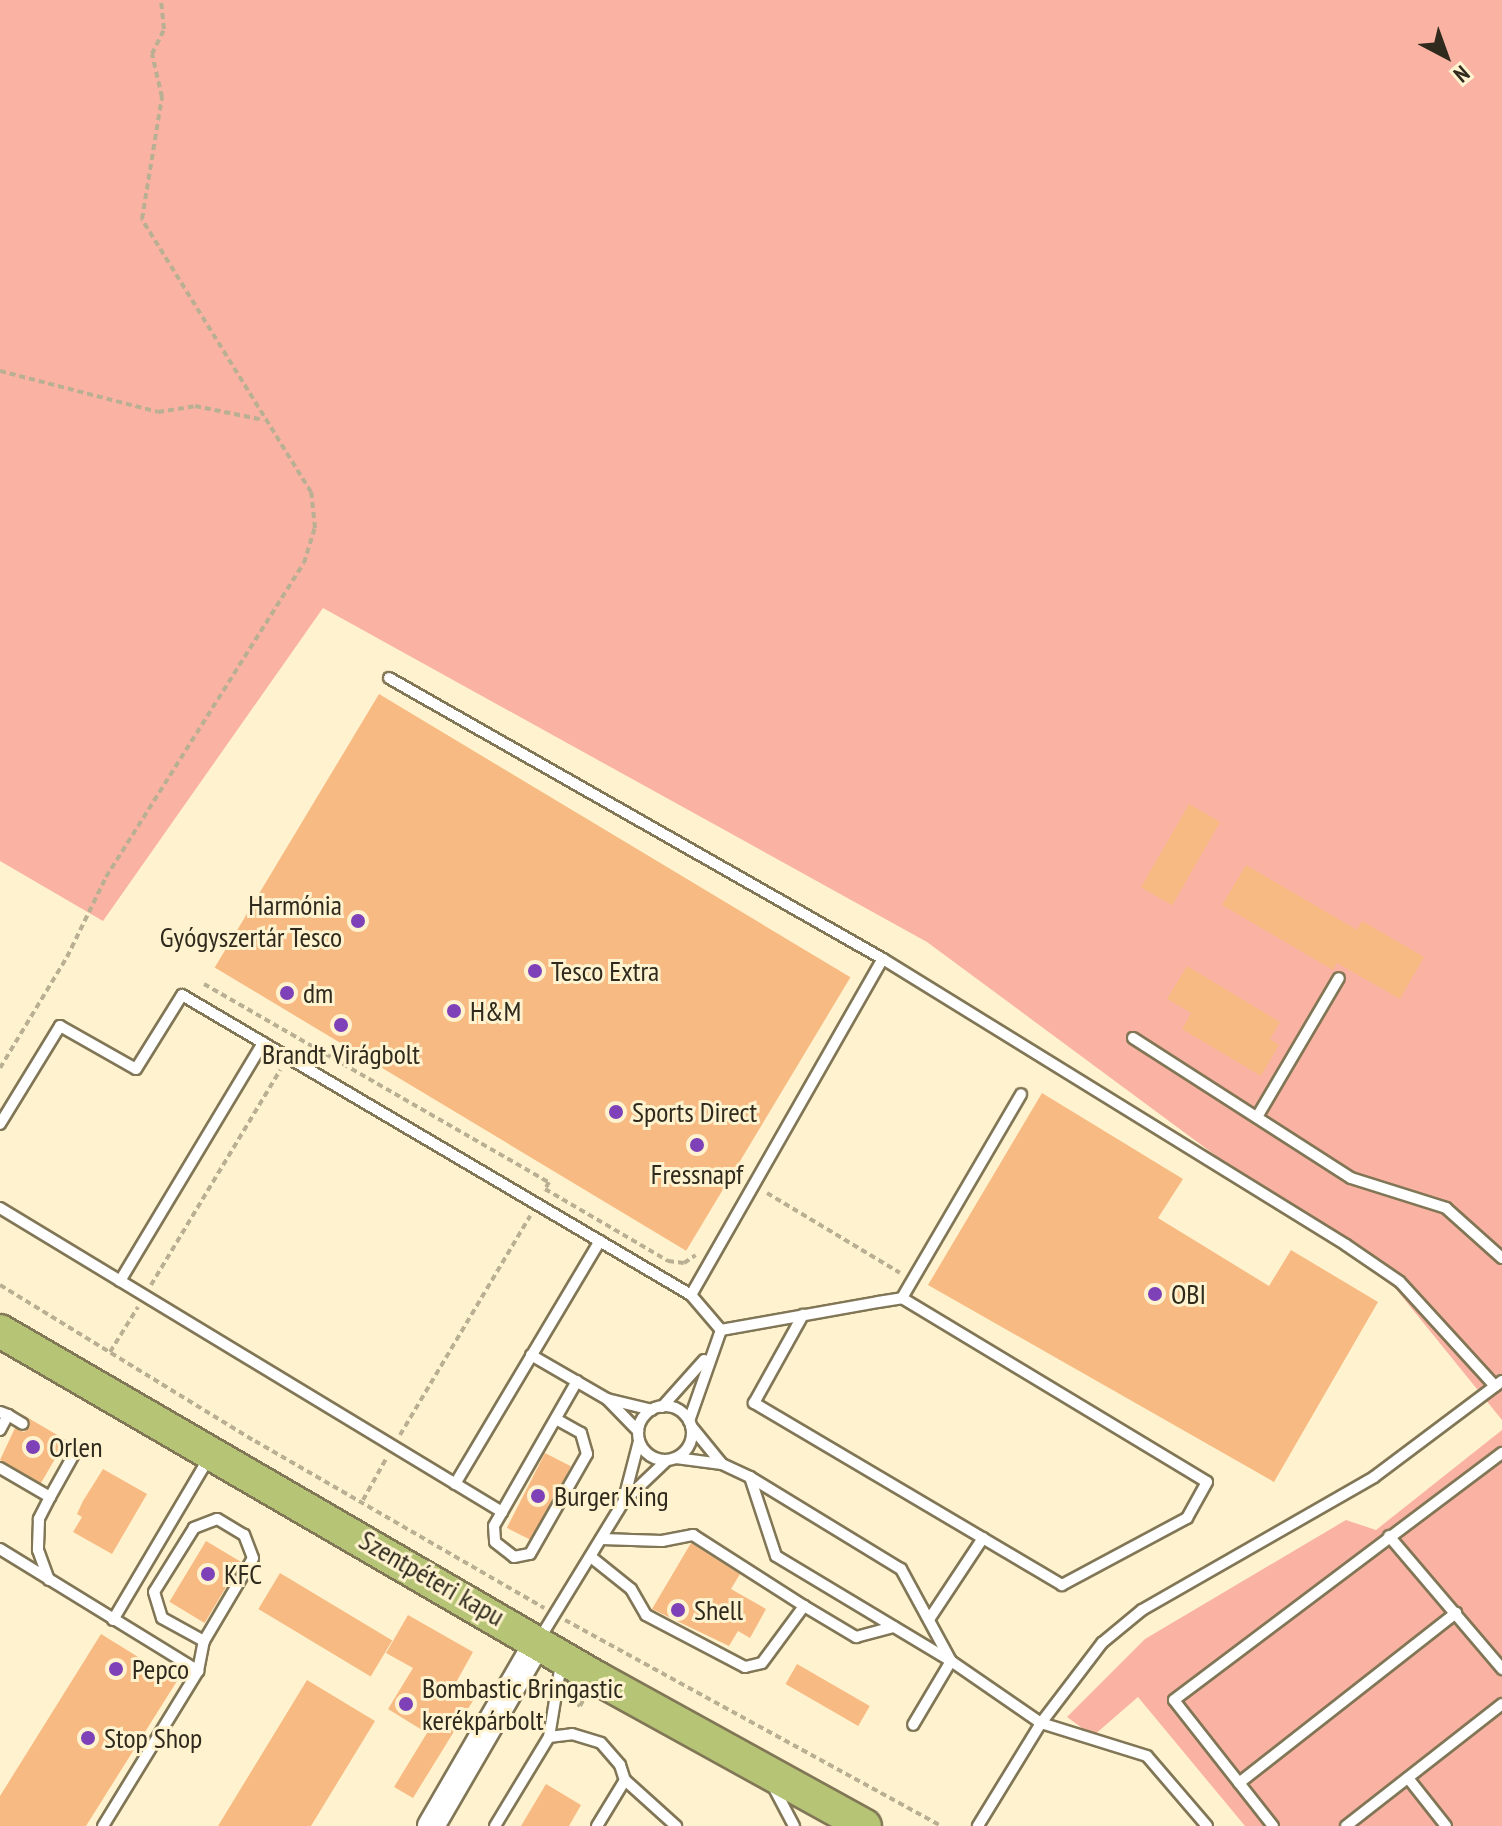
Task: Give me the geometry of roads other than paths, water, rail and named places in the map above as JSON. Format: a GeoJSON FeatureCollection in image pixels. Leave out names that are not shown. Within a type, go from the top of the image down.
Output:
{"type":"FeatureCollection","features":[{"type":"Feature","properties":{"kind":"main road","name":"Szentpéteri kapu"},"geometry":{"type":"LineString","coordinates":[[0,1331],[552,1637],[865,1826]]}},
{"type":"Feature","properties":{"kind":"street"},"geometry":{"type":"LineString","coordinates":[[431,1826],[552,1637]]}},
{"type":"Feature","properties":{"kind":"lane"},"geometry":{"type":"LineString","coordinates":[[389,678],[883,959],[1357,1252],[1400,1282],[1499,1384],[1374,1477],[1142,1610],[1102,1643],[1041,1723],[978,1826]]}},
{"type":"Feature","properties":{"kind":"lane"},"geometry":{"type":"LineString","coordinates":[[691,1295],[883,959]]}},
{"type":"Feature","properties":{"kind":"lane"},"geometry":{"type":"LineString","coordinates":[[1257,1117],[1339,978]]}},
{"type":"Feature","properties":{"kind":"lane"},"geometry":{"type":"LineString","coordinates":[[0,1124],[60,1026],[136,1069],[182,995],[691,1295],[721,1330]]}},
{"type":"Feature","properties":{"kind":"lane"},"geometry":{"type":"LineString","coordinates":[[1133,1038],[1351,1178],[1446,1208],[1502,1258]]}},
{"type":"Feature","properties":{"kind":"lane"},"geometry":{"type":"LineString","coordinates":[[120,1281],[263,1043]]}},
{"type":"Feature","properties":{"kind":"lane"},"geometry":{"type":"LineString","coordinates":[[902,1298],[1021,1094]]}},
{"type":"Feature","properties":{"kind":"lane"},"geometry":{"type":"LineString","coordinates":[[0,1208],[502,1512]]}},
{"type":"Feature","properties":{"kind":"lane"},"geometry":{"type":"LineString","coordinates":[[455,1484],[600,1241]]}},
{"type":"Feature","properties":{"kind":"lane"},"geometry":{"type":"LineString","coordinates":[[721,1330],[803,1315],[902,1298],[1207,1482],[1187,1518],[1062,1585],[754,1403],[803,1315]]}},
{"type":"Feature","properties":{"kind":"lane"},"geometry":{"type":"LineString","coordinates":[[624,1501],[690,1442],[690,1424],[708,1356],[721,1330]]}},
{"type":"Feature","properties":{"kind":"lane"},"geometry":{"type":"LineString","coordinates":[[531,1355],[607,1399],[651,1457],[722,1464],[750,1477],[901,1569],[951,1661]]}},
{"type":"Feature","properties":{"kind":"lane"},"geometry":{"type":"LineString","coordinates":[[495,1826],[549,1737],[552,1637],[591,1557],[624,1501],[638,1436],[657,1408],[708,1356]]}},
{"type":"Feature","properties":{"kind":"lane"},"geometry":{"type":"LineString","coordinates":[[556,1419],[581,1433],[587,1454],[530,1554],[514,1557],[495,1542],[494,1526],[577,1381]]}},
{"type":"Feature","properties":{"kind":"lane"},"geometry":{"type":"LineString","coordinates":[[607,1399],[677,1409],[722,1464]]}},
{"type":"Feature","properties":{"kind":"lane"},"geometry":{"type":"LineString","coordinates":[[0,1430],[4,1414],[23,1424]]}},
{"type":"Feature","properties":{"kind":"lane"},"geometry":{"type":"LineString","coordinates":[[49,1580],[38,1550],[39,1519],[74,1454],[69,1451]]}},
{"type":"Feature","properties":{"kind":"lane"},"geometry":{"type":"LineString","coordinates":[[113,1620],[212,1451]]}},
{"type":"Feature","properties":{"kind":"lane"},"geometry":{"type":"LineString","coordinates":[[1273,1826],[1174,1700],[1502,1453]]}},
{"type":"Feature","properties":{"kind":"lane"},"geometry":{"type":"LineString","coordinates":[[0,1468],[50,1497]]}},
{"type":"Feature","properties":{"kind":"lane"},"geometry":{"type":"LineString","coordinates":[[750,1477],[776,1556],[951,1661],[1041,1723],[1147,1756],[1207,1826]]}},
{"type":"Feature","properties":{"kind":"lane"},"geometry":{"type":"LineString","coordinates":[[103,1826],[198,1671],[204,1641],[253,1558],[244,1535],[209,1518],[194,1528],[154,1592],[153,1602],[162,1618],[204,1641]]}},
{"type":"Feature","properties":{"kind":"lane"},"geometry":{"type":"LineString","coordinates":[[602,1539],[662,1541],[693,1535],[856,1637],[894,1627]]}},
{"type":"Feature","properties":{"kind":"lane"},"geometry":{"type":"LineString","coordinates":[[1389,1536],[1502,1669]]}},
{"type":"Feature","properties":{"kind":"lane"},"geometry":{"type":"LineString","coordinates":[[930,1618],[983,1538]]}},
{"type":"Feature","properties":{"kind":"lane"},"geometry":{"type":"LineString","coordinates":[[0,1549],[198,1671]]}},
{"type":"Feature","properties":{"kind":"lane"},"geometry":{"type":"LineString","coordinates":[[591,1557],[631,1589],[646,1615],[745,1667],[762,1663],[804,1606]]}},
{"type":"Feature","properties":{"kind":"lane"},"geometry":{"type":"LineString","coordinates":[[1239,1783],[1456,1613]]}},
{"type":"Feature","properties":{"kind":"lane"},"geometry":{"type":"LineString","coordinates":[[913,1725],[951,1661]]}},
{"type":"Feature","properties":{"kind":"lane"},"geometry":{"type":"LineString","coordinates":[[1346,1826],[1502,1704]]}},
{"type":"Feature","properties":{"kind":"lane"},"geometry":{"type":"LineString","coordinates":[[549,1737],[572,1734],[601,1743],[625,1780],[676,1826]]}},
{"type":"Feature","properties":{"kind":"lane"},"geometry":{"type":"LineString","coordinates":[[766,1769],[794,1826]]}},
{"type":"Feature","properties":{"kind":"lane"},"geometry":{"type":"LineString","coordinates":[[1408,1778],[1446,1826]]}},
{"type":"Feature","properties":{"kind":"lane"},"geometry":{"type":"LineString","coordinates":[[597,1826],[625,1780]]}},
{"type":"Feature","properties":{"kind":"place","name":"Harmónia Gyógyszertár Tesco"},"geometry":{"type":"Point","coordinates":[358,921]}},
{"type":"Feature","properties":{"kind":"place","name":"Tesco Extra"},"geometry":{"type":"Point","coordinates":[535,971]}},
{"type":"Feature","properties":{"kind":"place","name":"dm"},"geometry":{"type":"Point","coordinates":[287,993]}},
{"type":"Feature","properties":{"kind":"place","name":"H&M"},"geometry":{"type":"Point","coordinates":[454,1011]}},
{"type":"Feature","properties":{"kind":"place","name":"Brandt Virágbolt"},"geometry":{"type":"Point","coordinates":[341,1025]}},
{"type":"Feature","properties":{"kind":"place","name":"Sports Direct"},"geometry":{"type":"Point","coordinates":[616,1112]}},
{"type":"Feature","properties":{"kind":"place","name":"Fressnapf"},"geometry":{"type":"Point","coordinates":[697,1145]}},
{"type":"Feature","properties":{"kind":"place","name":"OBI"},"geometry":{"type":"Point","coordinates":[1155,1294]}},
{"type":"Feature","properties":{"kind":"place","name":"Orlen"},"geometry":{"type":"Point","coordinates":[33,1447]}},
{"type":"Feature","properties":{"kind":"place","name":"Burger King"},"geometry":{"type":"Point","coordinates":[538,1496]}},
{"type":"Feature","properties":{"kind":"place","name":"KFC"},"geometry":{"type":"Point","coordinates":[208,1574]}},
{"type":"Feature","properties":{"kind":"place","name":"Shell"},"geometry":{"type":"Point","coordinates":[678,1610]}},
{"type":"Feature","properties":{"kind":"place","name":"Pepco"},"geometry":{"type":"Point","coordinates":[116,1669]}},
{"type":"Feature","properties":{"kind":"place","name":"Bombastic Bringastic kerékpárbolt"},"geometry":{"type":"Point","coordinates":[406,1704]}},
{"type":"Feature","properties":{"kind":"place","name":"Stop Shop"},"geometry":{"type":"Point","coordinates":[88,1738]}}]}
